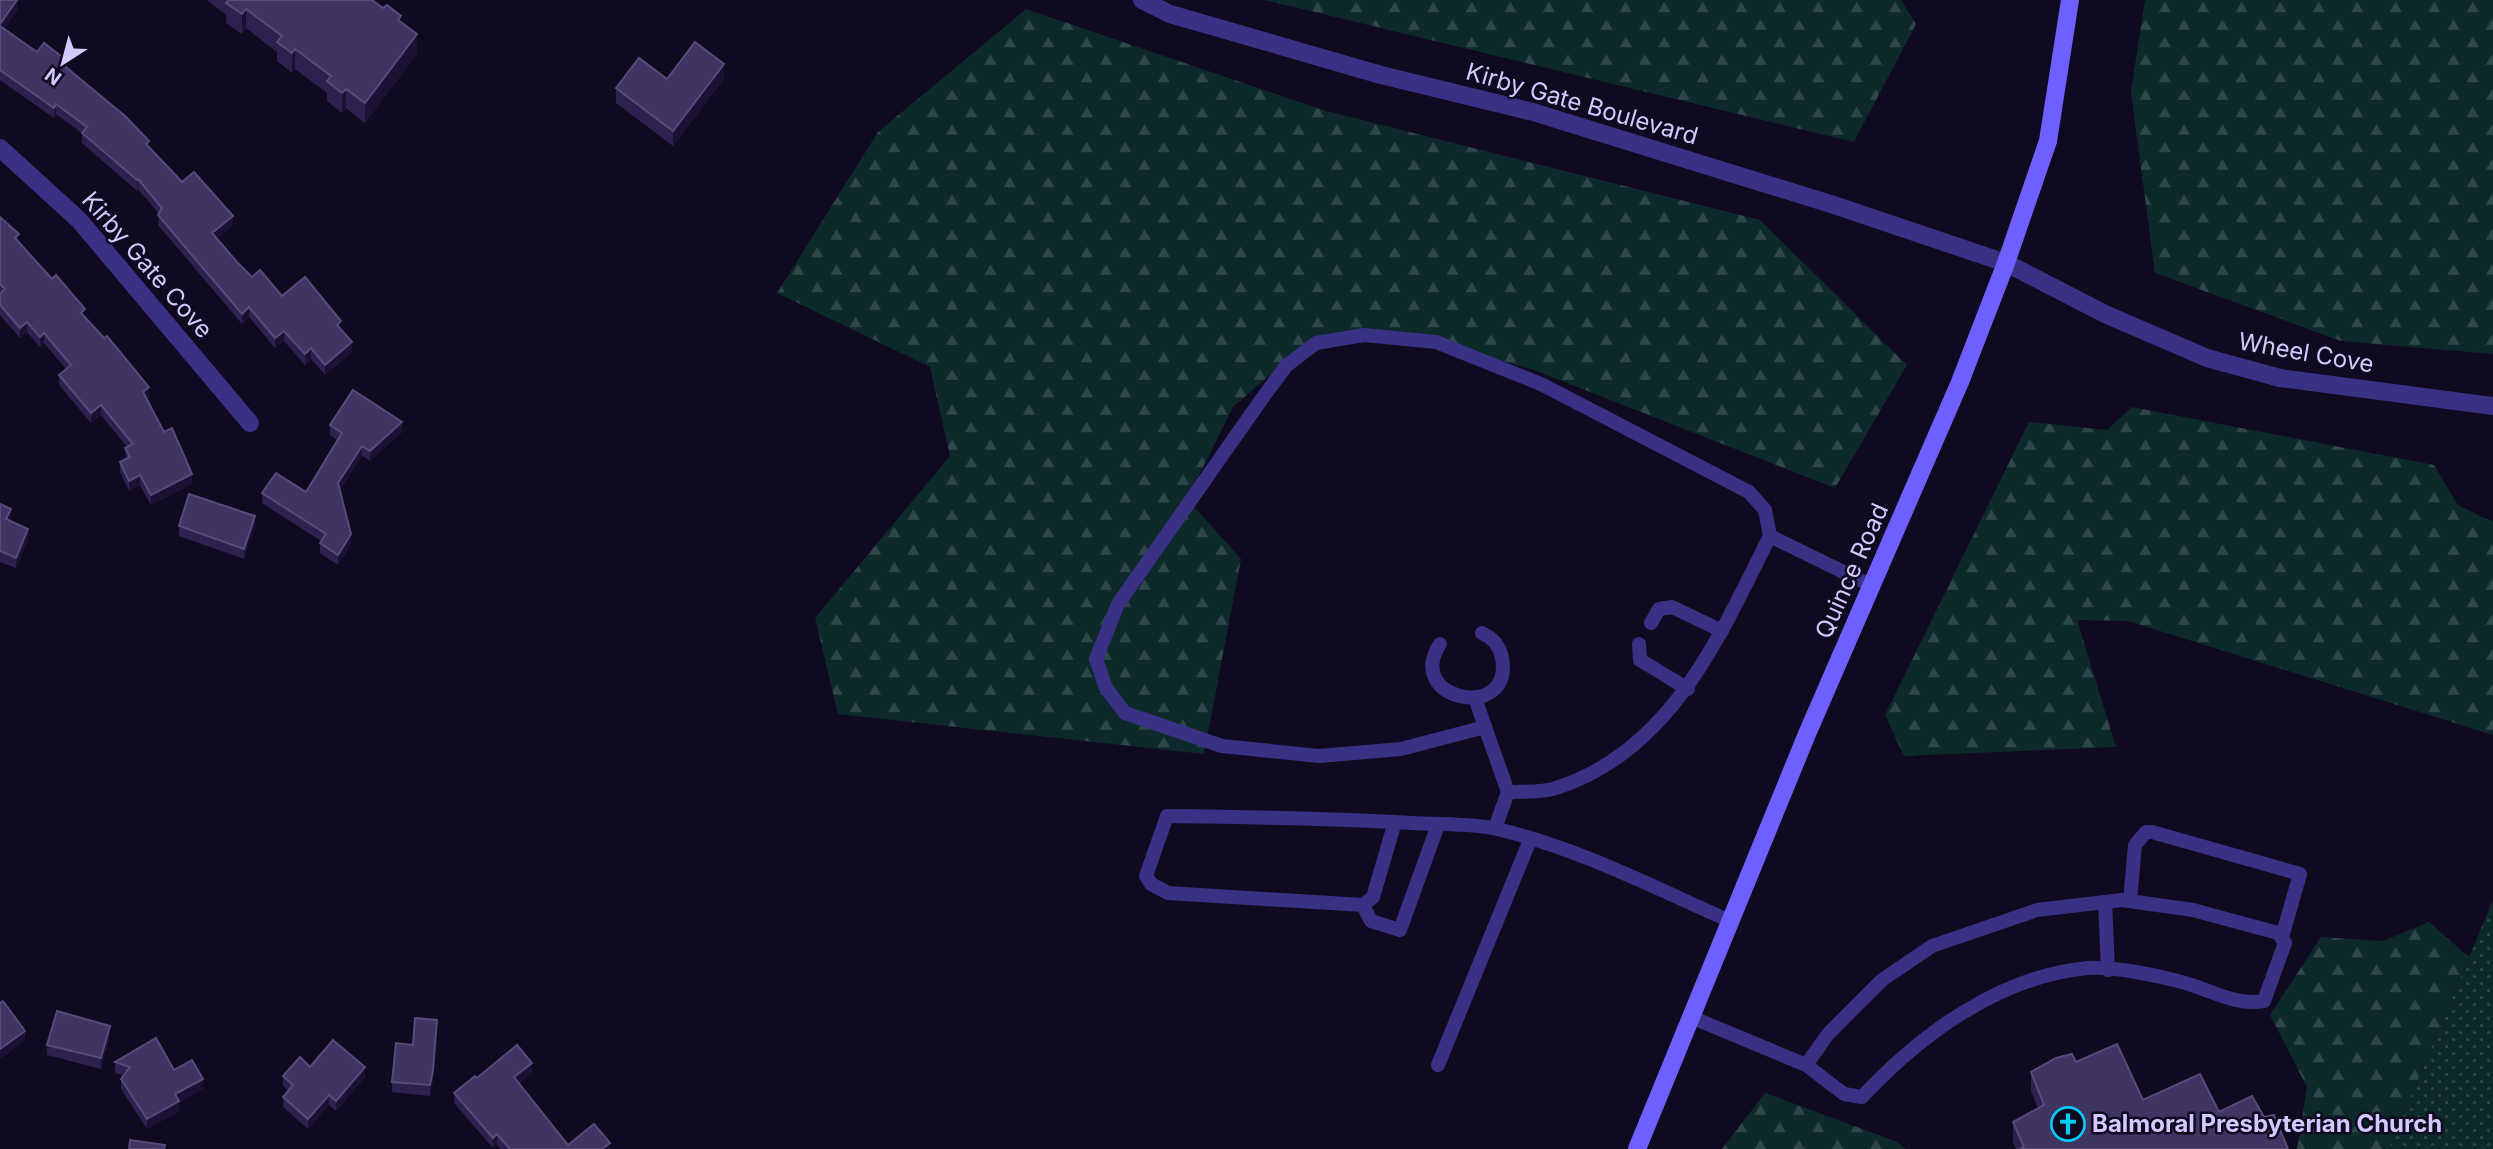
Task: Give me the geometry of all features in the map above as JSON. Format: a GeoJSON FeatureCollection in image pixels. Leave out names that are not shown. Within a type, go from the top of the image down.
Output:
{"type":"FeatureCollection","features":[{"type":"Feature","properties":{"kind":"main road","name":"Quince Road"},"geometry":{"type":"LineString","coordinates":[[1637,1149],[1914,491],[2006,263],[2048,141],[2070,0]]}},
{"type":"Feature","properties":{"kind":"street","name":"Kirby Gate Boulevard"},"geometry":{"type":"LineString","coordinates":[[1142,0],[1170,14],[1381,75],[1533,112],[1834,205],[2006,263]]}},
{"type":"Feature","properties":{"kind":"street","name":"Kirby Gate Cove"},"geometry":{"type":"LineString","coordinates":[[0,148],[79,220],[250,423]]}},
{"type":"Feature","properties":{"kind":"street","name":"Wheel Cove"},"geometry":{"type":"LineString","coordinates":[[2006,263],[2105,314],[2207,358],[2280,378],[2493,406]]}},
{"type":"Feature","properties":{"kind":"lane"},"geometry":{"type":"LineString","coordinates":[[1485,727],[1401,749],[1319,756],[1222,746],[1125,713],[1105,688],[1096,659],[1118,604],[1286,366],[1316,344],[1364,335],[1436,342],[1541,384],[1749,492],[1765,510],[1770,536],[1722,631],[1688,689],[1646,735],[1598,770],[1554,789],[1508,792]]}},
{"type":"Feature","properties":{"kind":"lane"},"geometry":{"type":"LineString","coordinates":[[1770,536],[1872,586]]}},
{"type":"Feature","properties":{"kind":"lane"},"geometry":{"type":"LineString","coordinates":[[1651,623],[1659,609],[1672,607],[1722,631]]}},
{"type":"Feature","properties":{"kind":"lane"},"geometry":{"type":"LineString","coordinates":[[1440,644],[1434,659],[1438,680],[1453,696],[1475,698],[1495,687],[1503,665],[1495,643],[1482,633]]}},
{"type":"Feature","properties":{"kind":"lane"},"geometry":{"type":"LineString","coordinates":[[1639,644],[1640,660],[1688,689]]}},
{"type":"Feature","properties":{"kind":"lane"},"geometry":{"type":"LineString","coordinates":[[1475,698],[1508,792],[1496,828]]}},
{"type":"Feature","properties":{"kind":"lane"},"geometry":{"type":"LineString","coordinates":[[1395,822],[1373,897],[1363,905],[1168,893],[1151,884],[1146,876],[1167,816],[1395,822],[1496,828],[1617,870],[1731,921]]}},
{"type":"Feature","properties":{"kind":"lane"},"geometry":{"type":"LineString","coordinates":[[1363,905],[1371,921],[1400,930],[1438,825]]}},
{"type":"Feature","properties":{"kind":"lane"},"geometry":{"type":"LineString","coordinates":[[2130,901],[2135,845],[2146,832],[2152,832],[2300,874],[2281,937]]}},
{"type":"Feature","properties":{"kind":"lane"},"geometry":{"type":"LineString","coordinates":[[1438,1065],[1530,840]]}},
{"type":"Feature","properties":{"kind":"lane"},"geometry":{"type":"LineString","coordinates":[[1691,1017],[1806,1065],[1844,1094],[1863,1097],[1882,1076],[1968,1007],[2037,979],[2090,968],[2108,970],[2177,980],[2251,1004],[2264,1001],[2285,943],[2281,937],[2193,910],[2130,901],[2036,910],[1932,946],[1882,980],[1829,1034],[1806,1065]]}},
{"type":"Feature","properties":{"kind":"lane"},"geometry":{"type":"LineString","coordinates":[[2105,902],[2108,970]]}},
{"type":"Feature","properties":{"kind":"green space"},"geometry":{"type":"Polygon","coordinates":[[[1265,0],[1901,0],[1916,24],[1854,142],[1265,0]]]}},
{"type":"Feature","properties":{"kind":"green space"},"geometry":{"type":"Polygon","coordinates":[[[2145,0],[2493,0],[2493,354],[2341,341],[2155,273],[2131,92],[2145,0]]]}},
{"type":"Feature","properties":{"kind":"green space"},"geometry":{"type":"Polygon","coordinates":[[[1026,9],[1326,111],[1760,220],[1907,365],[1835,488],[1534,370],[1419,337],[1316,345],[1278,368],[1233,407],[1187,499],[1241,559],[1204,754],[838,714],[815,618],[950,456],[930,367],[777,293],[878,132],[1026,9]]]}},
{"type":"Feature","properties":{"kind":"green space"},"geometry":{"type":"Polygon","coordinates":[[[2132,407],[2434,465],[2458,505],[2493,522],[2493,735],[2128,621],[2077,620],[2116,747],[1904,756],[1885,715],[2029,422],[2107,430],[2132,407]]]}},
{"type":"Feature","properties":{"kind":"green space"},"geometry":{"type":"Polygon","coordinates":[[[2493,900],[2493,1149],[2389,1149],[2493,900]]]}},
{"type":"Feature","properties":{"kind":"green space"},"geometry":{"type":"Polygon","coordinates":[[[2429,922],[2469,957],[2389,1149],[2297,1149],[2307,1087],[2270,1015],[2321,937],[2383,941],[2429,922]]]}},
{"type":"Feature","properties":{"kind":"green space"},"geometry":{"type":"Polygon","coordinates":[[[1765,1093],[1897,1142],[1906,1149],[1722,1149],[1765,1093]]]}},
{"type":"Feature","properties":{"kind":"building"},"geometry":{"type":"Polygon","coordinates":[[[0,0],[17,0],[0,24],[0,0]]]}},
{"type":"Feature","properties":{"kind":"building"},"geometry":{"type":"Polygon","coordinates":[[[229,0],[372,0],[383,8],[387,5],[401,16],[398,20],[417,34],[365,103],[346,89],[342,93],[327,81],[331,76],[295,49],[292,53],[277,42],[282,36],[246,9],[242,14],[226,3],[229,0]]]}},
{"type":"Feature","properties":{"kind":"building"},"geometry":{"type":"Polygon","coordinates":[[[0,26],[37,52],[44,43],[62,57],[60,60],[67,68],[125,116],[149,141],[146,144],[182,182],[194,172],[233,216],[212,233],[237,262],[252,277],[260,270],[282,296],[305,277],[341,321],[337,325],[352,342],[325,365],[311,348],[305,354],[284,331],[275,338],[249,307],[242,314],[158,215],[162,208],[138,179],[82,133],[87,127],[56,104],[54,108],[0,70],[0,26]]]}},
{"type":"Feature","properties":{"kind":"building"},"geometry":{"type":"Polygon","coordinates":[[[695,42],[724,64],[673,131],[616,88],[639,58],[667,79],[695,42]]]}},
{"type":"Feature","properties":{"kind":"building"},"geometry":{"type":"Polygon","coordinates":[[[0,217],[19,234],[15,238],[52,279],[56,275],[85,309],[81,313],[104,338],[107,336],[149,387],[143,392],[164,432],[172,428],[192,474],[151,495],[140,475],[129,481],[120,462],[130,457],[125,448],[133,444],[101,405],[91,413],[59,375],[71,365],[44,333],[40,337],[27,322],[20,328],[0,305],[0,294],[5,289],[0,284],[0,217]]]}},
{"type":"Feature","properties":{"kind":"building"},"geometry":{"type":"Polygon","coordinates":[[[353,390],[402,422],[370,451],[362,446],[338,483],[351,534],[338,555],[320,543],[326,534],[262,493],[276,473],[306,492],[342,433],[330,425],[353,390]]]}},
{"type":"Feature","properties":{"kind":"building"},"geometry":{"type":"Polygon","coordinates":[[[189,494],[255,516],[244,549],[179,526],[189,494]]]}},
{"type":"Feature","properties":{"kind":"building"},"geometry":{"type":"Polygon","coordinates":[[[0,504],[11,509],[6,519],[28,529],[16,558],[0,551],[0,504]]]}},
{"type":"Feature","properties":{"kind":"building"},"geometry":{"type":"Polygon","coordinates":[[[3,1001],[25,1031],[0,1049],[0,1003],[3,1001]]]}},
{"type":"Feature","properties":{"kind":"building"},"geometry":{"type":"Polygon","coordinates":[[[57,1011],[110,1026],[101,1058],[47,1045],[57,1011]]]}},
{"type":"Feature","properties":{"kind":"building"},"geometry":{"type":"Polygon","coordinates":[[[415,1018],[437,1020],[430,1085],[392,1082],[396,1043],[413,1045],[415,1018]]]}},
{"type":"Feature","properties":{"kind":"building"},"geometry":{"type":"Polygon","coordinates":[[[156,1038],[174,1070],[192,1060],[203,1079],[175,1094],[179,1101],[147,1119],[121,1079],[130,1067],[115,1062],[156,1038]]]}},
{"type":"Feature","properties":{"kind":"building"},"geometry":{"type":"Polygon","coordinates":[[[333,1040],[365,1067],[336,1101],[329,1095],[308,1119],[283,1097],[293,1085],[283,1076],[300,1057],[310,1067],[333,1040]]]}},
{"type":"Feature","properties":{"kind":"building"},"geometry":{"type":"Polygon","coordinates":[[[2117,1044],[2143,1100],[2200,1074],[2219,1112],[2252,1096],[2264,1117],[2274,1115],[2288,1149],[2020,1149],[2024,1147],[2013,1122],[2044,1105],[2031,1072],[2056,1058],[2072,1054],[2076,1062],[2117,1044]]]}},
{"type":"Feature","properties":{"kind":"building"},"geometry":{"type":"Polygon","coordinates":[[[517,1045],[532,1063],[514,1077],[568,1145],[594,1124],[610,1143],[602,1149],[510,1149],[497,1134],[493,1138],[454,1093],[517,1045]]]}},
{"type":"Feature","properties":{"kind":"building"},"geometry":{"type":"Polygon","coordinates":[[[130,1140],[165,1145],[164,1149],[129,1149],[130,1140]]]}},
{"type":"Feature","properties":{"kind":"place","name":"Balmoral Presbyterian Church"},"geometry":{"type":"Point","coordinates":[2068,1124]}}]}
